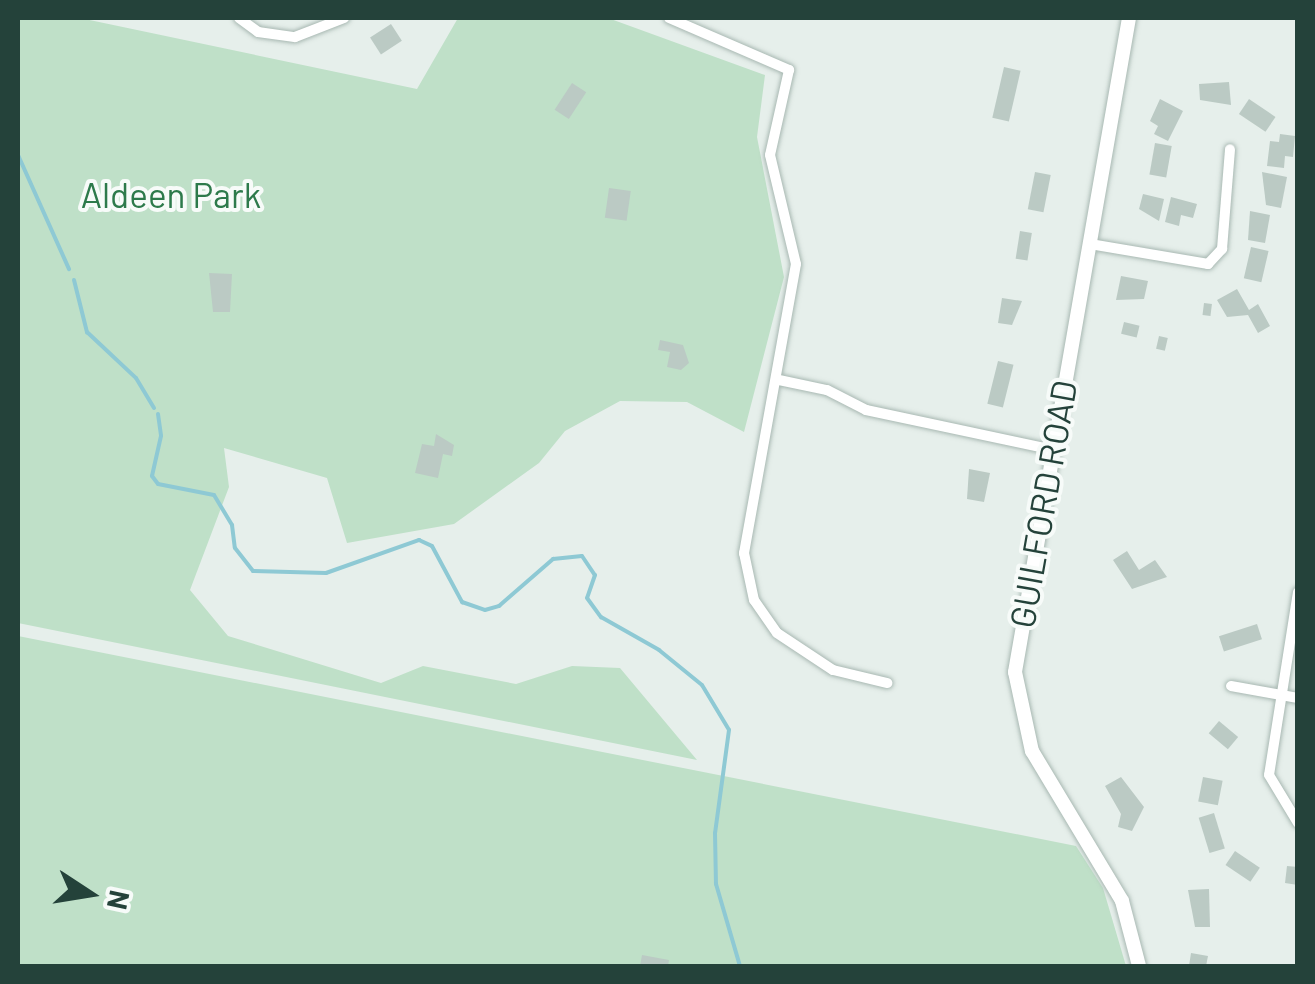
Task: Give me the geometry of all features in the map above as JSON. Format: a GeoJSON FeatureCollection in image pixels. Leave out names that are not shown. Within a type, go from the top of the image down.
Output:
{"type":"FeatureCollection","features":[{"type":"Feature","properties":{"kind":"street"},"geometry":{"type":"LineString","coordinates":[[239,18],[258,32],[295,38],[344,18]]}},
{"type":"Feature","properties":{"kind":"street"},"geometry":{"type":"LineString","coordinates":[[668,18],[790,70],[770,155],[796,264],[779,380],[744,553],[754,600],[777,633],[832,670],[887,683]]}},
{"type":"Feature","properties":{"kind":"street","name":"GUILFORD ROAD"},"geometry":{"type":"LineString","coordinates":[[1130,18],[1018,632],[1018,706],[1032,752],[1122,901],[1139,966]]}},
{"type":"Feature","properties":{"kind":"street"},"geometry":{"type":"LineString","coordinates":[[1090,244],[1208,264],[1222,249],[1230,149]]}},
{"type":"Feature","properties":{"kind":"street"},"geometry":{"type":"LineString","coordinates":[[779,380],[827,390],[866,410],[1050,449]]}},
{"type":"Feature","properties":{"kind":"street"},"geometry":{"type":"LineString","coordinates":[[1298,592],[1278,695],[1269,775],[1275,796],[1298,823]]}},
{"type":"Feature","properties":{"kind":"street"},"geometry":{"type":"LineString","coordinates":[[1231,686],[1298,698]]}},
{"type":"Feature","properties":{"kind":"green space","name":"Aldeen Park"},"geometry":{"type":"Polygon","coordinates":[[[18,18],[80,18],[417,89],[458,18],[608,18],[765,75],[757,137],[784,277],[744,432],[687,402],[620,401],[565,431],[539,463],[454,524],[347,543],[327,478],[224,448],[229,487],[190,590],[228,636],[381,683],[423,666],[516,684],[572,666],[620,668],[697,760],[18,623],[18,18]]]}},
{"type":"Feature","properties":{"kind":"green space"},"geometry":{"type":"Polygon","coordinates":[[[18,636],[1076,846],[1103,888],[1126,966],[18,966],[18,636]]]}},
{"type":"Feature","properties":{"kind":"building"},"geometry":{"type":"Polygon","coordinates":[[[391,24],[402,41],[381,54],[370,38],[391,24]]]}},
{"type":"Feature","properties":{"kind":"building"},"geometry":{"type":"Polygon","coordinates":[[[1004,67],[1021,71],[1009,121],[992,118],[1004,67]]]}},
{"type":"Feature","properties":{"kind":"building"},"geometry":{"type":"Polygon","coordinates":[[[1229,82],[1231,105],[1200,100],[1199,84],[1229,82]]]}},
{"type":"Feature","properties":{"kind":"building"},"geometry":{"type":"Polygon","coordinates":[[[572,83],[586,92],[569,119],[555,110],[572,83]]]}},
{"type":"Feature","properties":{"kind":"building"},"geometry":{"type":"Polygon","coordinates":[[[1160,99],[1183,111],[1168,141],[1154,134],[1158,126],[1150,121],[1160,99]]]}},
{"type":"Feature","properties":{"kind":"building"},"geometry":{"type":"Polygon","coordinates":[[[1249,99],[1276,117],[1265,132],[1239,114],[1249,99]]]}},
{"type":"Feature","properties":{"kind":"building"},"geometry":{"type":"Polygon","coordinates":[[[1280,134],[1295,136],[1293,157],[1285,156],[1284,168],[1267,166],[1270,141],[1279,142],[1280,134]]]}},
{"type":"Feature","properties":{"kind":"building"},"geometry":{"type":"Polygon","coordinates":[[[1155,143],[1172,146],[1166,177],[1149,175],[1155,143]]]}},
{"type":"Feature","properties":{"kind":"building"},"geometry":{"type":"Polygon","coordinates":[[[1035,172],[1051,175],[1043,212],[1028,209],[1035,172]]]}},
{"type":"Feature","properties":{"kind":"building"},"geometry":{"type":"Polygon","coordinates":[[[1262,172],[1287,177],[1281,208],[1266,205],[1262,172]]]}},
{"type":"Feature","properties":{"kind":"building"},"geometry":{"type":"Polygon","coordinates":[[[609,188],[631,191],[627,221],[605,218],[609,188]]]}},
{"type":"Feature","properties":{"kind":"building"},"geometry":{"type":"Polygon","coordinates":[[[1143,194],[1164,199],[1159,221],[1139,209],[1143,194]]]}},
{"type":"Feature","properties":{"kind":"building"},"geometry":{"type":"Polygon","coordinates":[[[1171,197],[1197,204],[1193,218],[1181,215],[1179,226],[1165,222],[1171,197]]]}},
{"type":"Feature","properties":{"kind":"building"},"geometry":{"type":"Polygon","coordinates":[[[1250,211],[1270,215],[1265,243],[1248,240],[1250,211]]]}},
{"type":"Feature","properties":{"kind":"building"},"geometry":{"type":"Polygon","coordinates":[[[1020,231],[1032,233],[1027,261],[1016,259],[1020,231]]]}},
{"type":"Feature","properties":{"kind":"building"},"geometry":{"type":"Polygon","coordinates":[[[1251,247],[1269,251],[1261,282],[1244,278],[1251,247]]]}},
{"type":"Feature","properties":{"kind":"building"},"geometry":{"type":"Polygon","coordinates":[[[209,273],[232,274],[230,312],[213,312],[209,273]]]}},
{"type":"Feature","properties":{"kind":"building"},"geometry":{"type":"Polygon","coordinates":[[[1121,276],[1148,281],[1144,299],[1116,300],[1121,276]]]}},
{"type":"Feature","properties":{"kind":"building"},"geometry":{"type":"Polygon","coordinates":[[[1237,289],[1249,310],[1258,304],[1270,326],[1258,333],[1248,315],[1227,317],[1217,300],[1237,289]]]}},
{"type":"Feature","properties":{"kind":"building"},"geometry":{"type":"Polygon","coordinates":[[[1002,298],[1022,301],[1012,325],[998,323],[1002,298]]]}},
{"type":"Feature","properties":{"kind":"building"},"geometry":{"type":"Polygon","coordinates":[[[1204,303],[1212,304],[1210,316],[1203,315],[1204,303]]]}},
{"type":"Feature","properties":{"kind":"building"},"geometry":{"type":"Polygon","coordinates":[[[1124,322],[1140,326],[1137,338],[1121,334],[1124,322]]]}},
{"type":"Feature","properties":{"kind":"building"},"geometry":{"type":"Polygon","coordinates":[[[1159,336],[1168,338],[1165,351],[1156,349],[1159,336]]]}},
{"type":"Feature","properties":{"kind":"building"},"geometry":{"type":"Polygon","coordinates":[[[660,340],[683,345],[689,363],[681,370],[667,367],[670,352],[658,350],[660,340]]]}},
{"type":"Feature","properties":{"kind":"building"},"geometry":{"type":"Polygon","coordinates":[[[998,361],[1014,365],[1003,408],[987,404],[998,361]]]}},
{"type":"Feature","properties":{"kind":"building"},"geometry":{"type":"Polygon","coordinates":[[[436,434],[454,445],[452,456],[443,454],[438,478],[415,473],[422,444],[434,446],[436,434]]]}},
{"type":"Feature","properties":{"kind":"building"},"geometry":{"type":"Polygon","coordinates":[[[969,469],[990,473],[984,502],[967,499],[969,469]]]}},
{"type":"Feature","properties":{"kind":"building"},"geometry":{"type":"Polygon","coordinates":[[[1127,551],[1139,570],[1155,560],[1167,577],[1132,589],[1113,560],[1127,551]]]}},
{"type":"Feature","properties":{"kind":"building"},"geometry":{"type":"Polygon","coordinates":[[[1257,624],[1262,639],[1224,652],[1219,636],[1257,624]]]}},
{"type":"Feature","properties":{"kind":"building"},"geometry":{"type":"Polygon","coordinates":[[[1219,721],[1238,737],[1228,749],[1209,733],[1219,721]]]}},
{"type":"Feature","properties":{"kind":"building"},"geometry":{"type":"Polygon","coordinates":[[[1121,777],[1144,807],[1132,831],[1118,827],[1121,814],[1105,786],[1121,777]]]}},
{"type":"Feature","properties":{"kind":"building"},"geometry":{"type":"Polygon","coordinates":[[[1203,777],[1223,781],[1218,805],[1198,802],[1203,777]]]}},
{"type":"Feature","properties":{"kind":"building"},"geometry":{"type":"Polygon","coordinates":[[[1214,813],[1225,848],[1210,853],[1199,818],[1214,813]]]}},
{"type":"Feature","properties":{"kind":"building"},"geometry":{"type":"Polygon","coordinates":[[[1235,851],[1260,868],[1250,882],[1225,865],[1235,851]]]}},
{"type":"Feature","properties":{"kind":"building"},"geometry":{"type":"Polygon","coordinates":[[[1287,866],[1298,867],[1298,885],[1285,883],[1287,866]]]}},
{"type":"Feature","properties":{"kind":"building"},"geometry":{"type":"Polygon","coordinates":[[[1209,889],[1210,927],[1195,927],[1188,890],[1209,889]]]}},
{"type":"Feature","properties":{"kind":"building"},"geometry":{"type":"Polygon","coordinates":[[[1191,953],[1208,956],[1206,966],[1189,966],[1191,953]]]}},
{"type":"Feature","properties":{"kind":"building"},"geometry":{"type":"Polygon","coordinates":[[[642,955],[669,960],[668,966],[640,966],[642,955]]]}},
{"type":"Feature","properties":{"kind":"waterway"},"geometry":{"type":"LineString","coordinates":[[18,155],[69,269]]}},
{"type":"Feature","properties":{"kind":"waterway"},"geometry":{"type":"LineString","coordinates":[[74,280],[87,332],[136,378],[154,408]]}},
{"type":"Feature","properties":{"kind":"waterway"},"geometry":{"type":"LineString","coordinates":[[158,414],[161,436],[152,476],[158,484],[214,495],[232,525],[235,548],[253,571],[326,573],[419,540],[432,546],[462,602],[485,610],[499,606],[553,559],[582,556],[595,575],[587,598],[601,617],[659,650],[702,685],[729,730],[715,833],[716,884],[740,966]]}}]}
